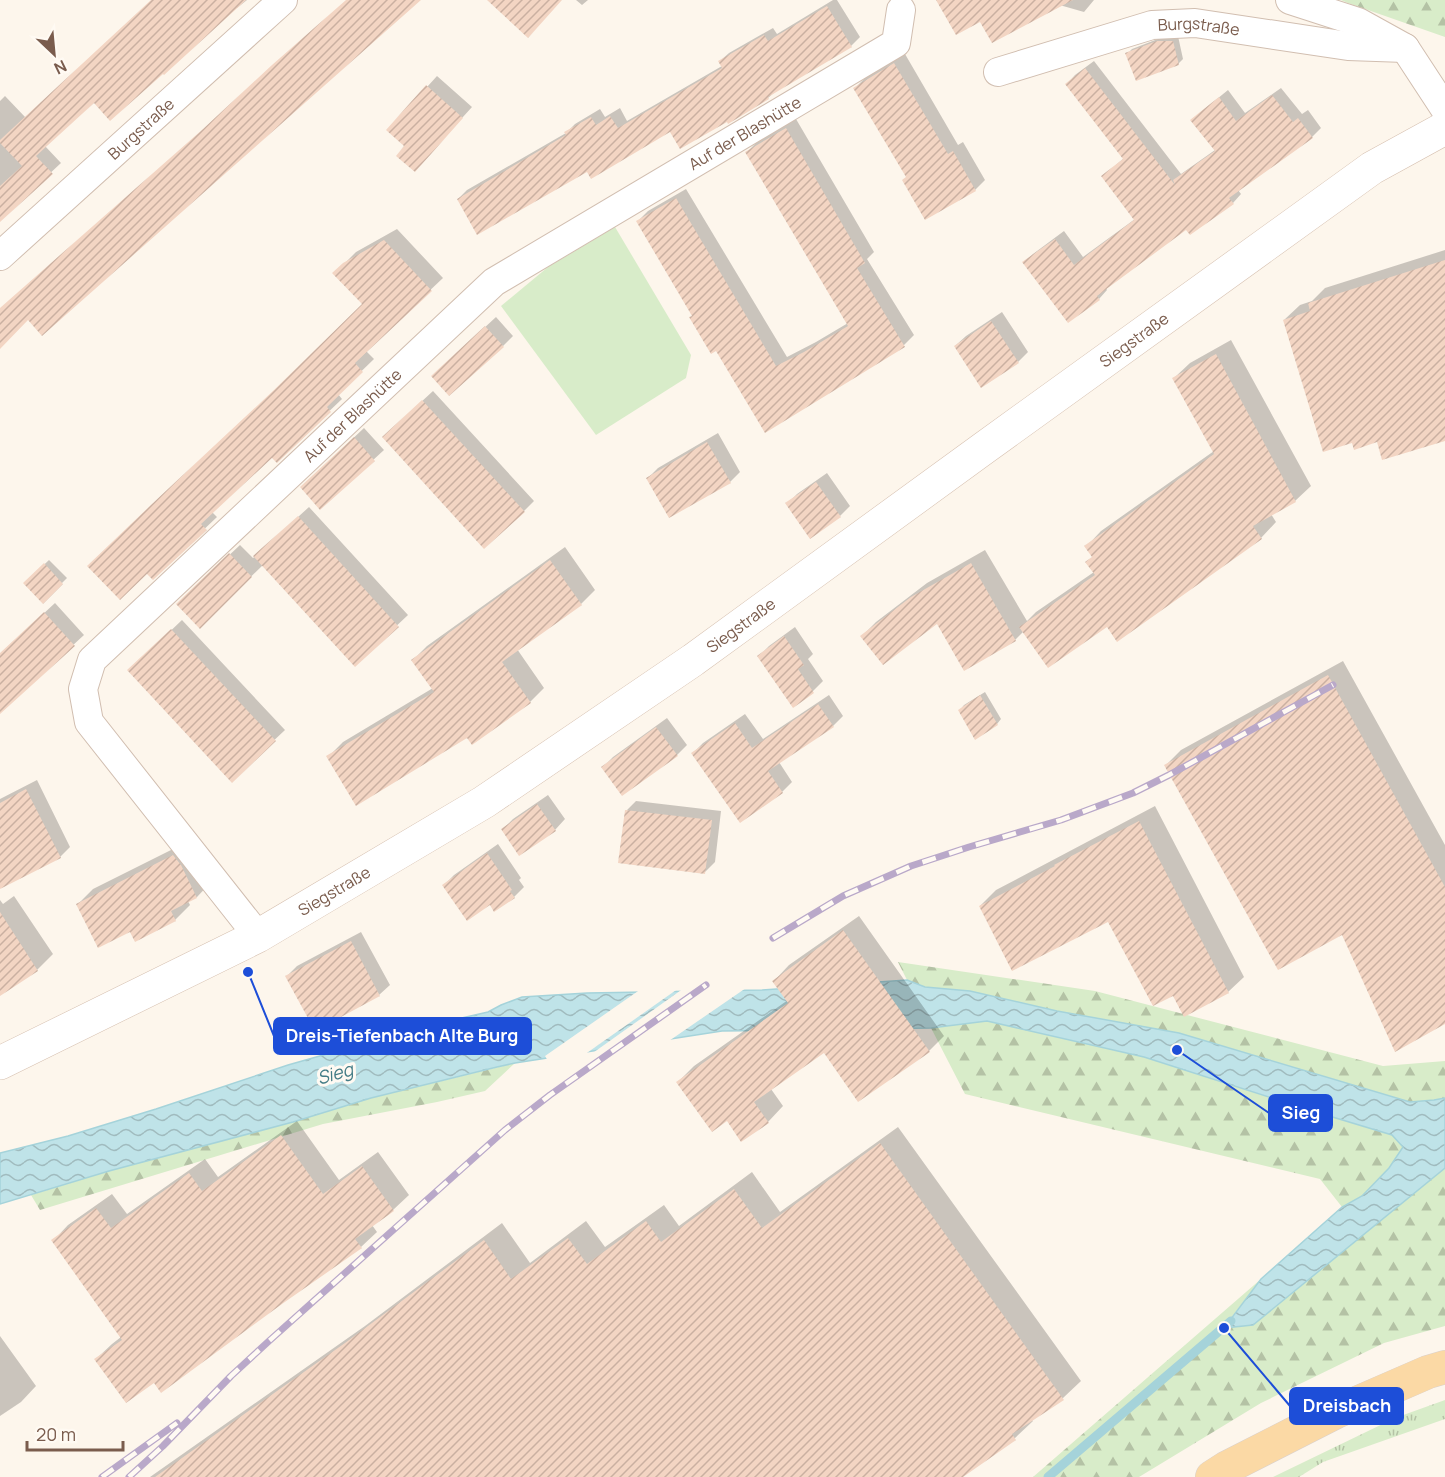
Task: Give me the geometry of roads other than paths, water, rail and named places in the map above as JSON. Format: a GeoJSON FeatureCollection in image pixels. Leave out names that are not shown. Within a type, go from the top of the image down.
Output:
{"type":"FeatureCollection","features":[{"type":"Feature","properties":{"kind":"main road"},"geometry":{"type":"LineString","coordinates":[[1212,1477],[1336,1412],[1428,1372],[1445,1367]]}},
{"type":"Feature","properties":{"kind":"street","name":"Burgstraße"},"geometry":{"type":"LineString","coordinates":[[0,256],[283,0]]}},
{"type":"Feature","properties":{"kind":"street"},"geometry":{"type":"LineString","coordinates":[[1290,0],[1358,22],[1405,48],[1445,109]]}},
{"type":"Feature","properties":{"kind":"street","name":"Auf der Blashütte"},"geometry":{"type":"LineString","coordinates":[[258,936],[89,722],[83,689],[93,660],[494,282],[896,43],[902,10]]}},
{"type":"Feature","properties":{"kind":"street","name":"Burgstraße"},"geometry":{"type":"LineString","coordinates":[[998,72],[1152,26],[1194,23],[1348,46],[1405,48]]}},
{"type":"Feature","properties":{"kind":"street","name":"Siegstraße"},"geometry":{"type":"LineString","coordinates":[[0,1063],[258,936],[484,802],[665,680],[1372,168],[1445,128]]}},
{"type":"Feature","properties":{"kind":"water"},"geometry":{"type":"Polygon","coordinates":[[[907,980],[925,987],[970,991],[1057,1011],[1179,1033],[1410,1102],[1445,1098],[1445,1168],[1253,1325],[1224,1328],[1261,1279],[1342,1207],[1362,1196],[1389,1168],[1403,1147],[1392,1135],[1144,1057],[987,1021],[931,1028],[722,1031],[515,1063],[371,1098],[0,1204],[0,1153],[68,1136],[288,1065],[422,1027],[488,1012],[522,997],[587,993],[762,990],[907,980]]]}},
{"type":"Feature","properties":{"kind":"waterway"},"geometry":{"type":"LineString","coordinates":[[1048,1477],[1231,1321]]}},
{"type":"Feature","properties":{"kind":"railway"},"geometry":{"type":"LineString","coordinates":[[773,938],[843,896],[911,866],[1061,820],[1133,793],[1333,685]]}},
{"type":"Feature","properties":{"kind":"railway"},"geometry":{"type":"LineString","coordinates":[[129,1477],[163,1446],[231,1376],[505,1130],[550,1095],[706,985]]}},
{"type":"Feature","properties":{"kind":"railway"},"geometry":{"type":"LineString","coordinates":[[102,1477],[177,1423]]}},
{"type":"Feature","properties":{"kind":"place","name":"Dreis-Tiefenbach Alte Burg"},"geometry":{"type":"Point","coordinates":[248,972]}},
{"type":"Feature","properties":{"kind":"place","name":"Sieg"},"geometry":{"type":"Point","coordinates":[1177,1050]}},
{"type":"Feature","properties":{"kind":"place","name":"Dreisbach"},"geometry":{"type":"Point","coordinates":[1224,1328]}}]}
